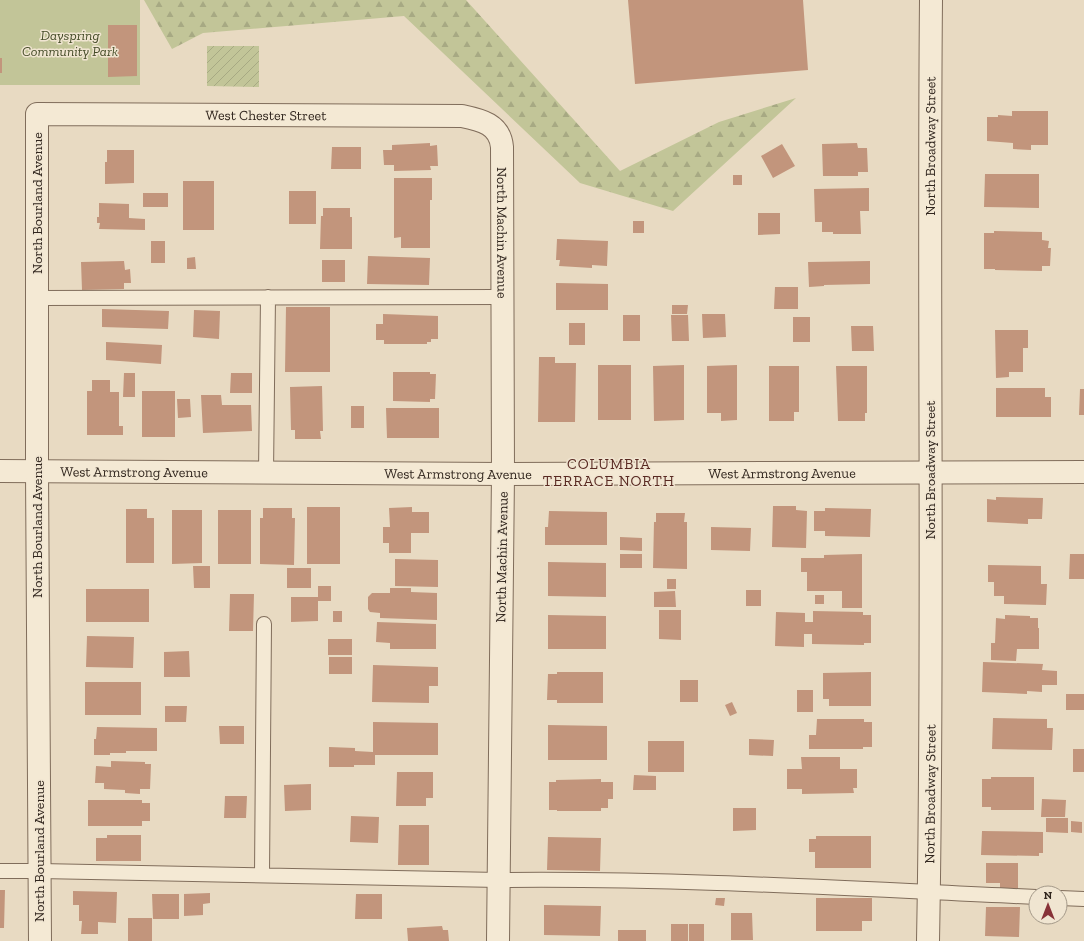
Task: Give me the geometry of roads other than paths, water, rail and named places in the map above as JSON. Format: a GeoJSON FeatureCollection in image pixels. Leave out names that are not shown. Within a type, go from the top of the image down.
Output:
{"type":"FeatureCollection","features":[{"type":"Feature","properties":{"kind":"street","name":"North Broadway Street"},"geometry":{"type":"LineString","coordinates":[[928,941],[931,0]]}},
{"type":"Feature","properties":{"kind":"street","name":"West Chester Street"},"geometry":{"type":"LineString","coordinates":[[37,114],[462,116],[475,119],[494,127]]}},
{"type":"Feature","properties":{"kind":"street","name":"North Bourland Avenue"},"geometry":{"type":"LineString","coordinates":[[37,114],[36,298],[40,941]]}},
{"type":"Feature","properties":{"kind":"street","name":"North Machin Avenue"},"geometry":{"type":"LineString","coordinates":[[494,127],[498,133],[502,147],[503,474],[498,941]]}},
{"type":"Feature","properties":{"kind":"street","name":"West Armstrong Avenue"},"geometry":{"type":"LineString","coordinates":[[0,471],[503,474],[1084,472]]}},
{"type":"Feature","properties":{"kind":"lane"},"geometry":{"type":"LineString","coordinates":[[266,473],[268,297]]}},
{"type":"Feature","properties":{"kind":"lane"},"geometry":{"type":"LineString","coordinates":[[36,298],[502,297]]}},
{"type":"Feature","properties":{"kind":"lane"},"geometry":{"type":"LineString","coordinates":[[262,875],[264,624]]}},
{"type":"Feature","properties":{"kind":"lane"},"geometry":{"type":"LineString","coordinates":[[0,871],[741,883],[1028,897]]}},
{"type":"Feature","properties":{"kind":"lane"},"geometry":{"type":"LineString","coordinates":[[1068,898],[1084,899]]}},
{"type":"Feature","properties":{"kind":"district","name":"COLUMBIA TERRACE NORTH"},"geometry":{"type":"Point","coordinates":[609,472]}},
{"type":"Feature","properties":{"kind":"park label","name":"Dayspring Community Park"},"geometry":{"type":"Point","coordinates":[70,44]}}]}
